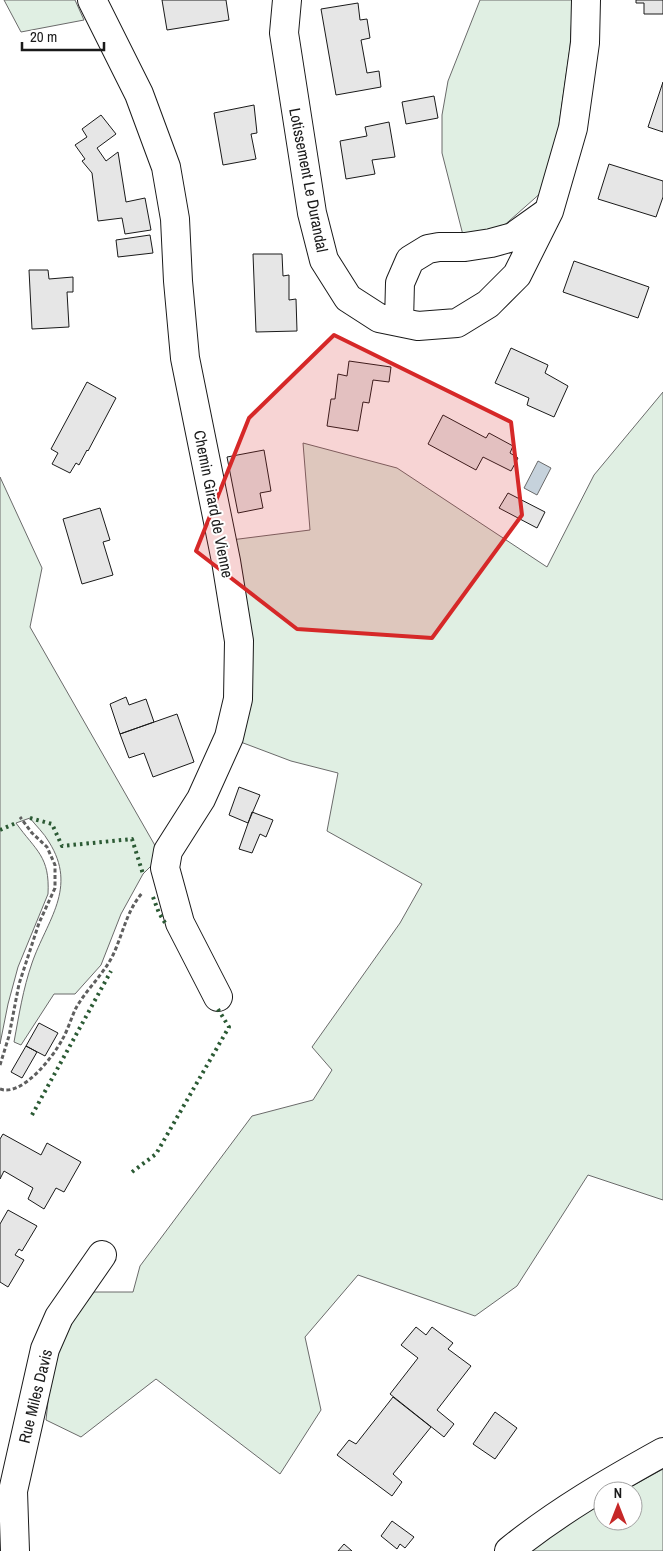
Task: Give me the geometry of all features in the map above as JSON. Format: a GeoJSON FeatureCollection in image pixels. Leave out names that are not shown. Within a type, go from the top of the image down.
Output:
{"type":"FeatureCollection","features":[{"type":"Feature","properties":{"kind":"street","name":"Chemin Girard de Vienne"},"geometry":{"type":"LineString","coordinates":[[92,0],[139,94],[166,167],[175,219],[185,358],[226,561],[239,641],[238,698],[229,737],[202,799],[168,851],[165,868]]}},
{"type":"Feature","properties":{"kind":"street","name":"Lotissement Le Durandal"},"geometry":{"type":"LineString","coordinates":[[287,0],[284,33],[312,213],[324,260],[348,298],[380,318],[418,326],[457,323],[488,304],[517,275],[549,211],[573,128],[585,43],[586,0]]}},
{"type":"Feature","properties":{"kind":"street"},"geometry":{"type":"LineString","coordinates":[[399,322],[400,283],[410,260],[428,249],[465,247],[513,238],[549,211]]}},
{"type":"Feature","properties":{"kind":"street"},"geometry":{"type":"LineString","coordinates":[[165,868],[180,923],[218,997]]}},
{"type":"Feature","properties":{"kind":"street","name":"Rue Miles Davis"},"geometry":{"type":"LineString","coordinates":[[15,1551],[14,1491],[45,1349],[59,1317],[102,1255]]}},
{"type":"Feature","properties":{"kind":"street"},"geometry":{"type":"LineString","coordinates":[[509,1551],[537,1528],[604,1484],[663,1452]]}},
{"type":"Feature","properties":{"kind":"path"},"geometry":{"type":"LineString","coordinates":[[0,1065],[9,1036],[19,984],[39,923],[55,888],[55,865],[47,847],[32,833],[20,817]]}},
{"type":"Feature","properties":{"kind":"path"},"geometry":{"type":"LineString","coordinates":[[0,1088],[9,1090],[27,1082],[48,1060],[63,1039],[76,1009],[112,956],[125,920],[138,898],[165,868]]}},
{"type":"Feature","properties":{"kind":"highlighted area"},"geometry":{"type":"Polygon","coordinates":[[[334,335],[511,422],[522,515],[432,638],[297,629],[196,551],[249,418],[334,335]]]}},
{"type":"Feature","properties":{"kind":"green space"},"geometry":{"type":"Polygon","coordinates":[[[4,0],[75,0],[84,20],[21,32],[4,0]]]}},
{"type":"Feature","properties":{"kind":"green space"},"geometry":{"type":"Polygon","coordinates":[[[480,0],[573,0],[570,48],[556,146],[543,191],[500,229],[464,239],[442,153],[442,115],[448,81],[480,0]]]}},
{"type":"Feature","properties":{"kind":"green space"},"geometry":{"type":"Polygon","coordinates":[[[663,392],[663,1200],[588,1175],[517,1286],[475,1316],[358,1275],[305,1337],[321,1410],[280,1474],[156,1379],[81,1437],[46,1420],[54,1346],[94,1292],[133,1292],[140,1266],[252,1116],[313,1100],[332,1070],[312,1047],[400,923],[422,884],[327,831],[338,773],[291,761],[238,741],[231,540],[310,530],[303,443],[397,468],[547,567],[594,475],[663,392]]]}},
{"type":"Feature","properties":{"kind":"green space"},"geometry":{"type":"Polygon","coordinates":[[[0,477],[42,568],[30,627],[161,856],[143,874],[121,914],[101,965],[75,994],[54,994],[21,1045],[14,1042],[24,992],[38,947],[57,904],[61,874],[57,859],[49,842],[30,818],[16,823],[44,862],[47,871],[48,894],[18,967],[0,1044],[0,477]]]}},
{"type":"Feature","properties":{"kind":"green space"},"geometry":{"type":"Polygon","coordinates":[[[663,1469],[663,1551],[529,1551],[543,1538],[593,1508],[593,1531],[643,1531],[643,1481],[641,1481],[663,1469]]]}},
{"type":"Feature","properties":{"kind":"shaded area"},"geometry":{"type":"Polygon","coordinates":[[[538,461],[551,468],[537,495],[524,488],[538,461]]]}},
{"type":"Feature","properties":{"kind":"building"},"geometry":{"type":"Polygon","coordinates":[[[162,0],[226,0],[229,20],[167,30],[162,0]]]}},
{"type":"Feature","properties":{"kind":"building"},"geometry":{"type":"Polygon","coordinates":[[[636,0],[663,0],[663,14],[644,14],[644,3],[636,3],[636,0]]]}},
{"type":"Feature","properties":{"kind":"building"},"geometry":{"type":"Polygon","coordinates":[[[358,3],[360,20],[367,19],[370,38],[361,40],[367,73],[379,71],[381,87],[336,95],[321,9],[358,3]]]}},
{"type":"Feature","properties":{"kind":"building"},"geometry":{"type":"Polygon","coordinates":[[[663,82],[663,132],[648,127],[663,82]]]}},
{"type":"Feature","properties":{"kind":"building"},"geometry":{"type":"Polygon","coordinates":[[[434,96],[438,118],[406,124],[402,102],[434,96]]]}},
{"type":"Feature","properties":{"kind":"building"},"geometry":{"type":"Polygon","coordinates":[[[254,105],[257,133],[251,134],[256,159],[223,165],[214,113],[254,105]]]}},
{"type":"Feature","properties":{"kind":"building"},"geometry":{"type":"Polygon","coordinates":[[[101,115],[116,134],[97,148],[106,161],[118,152],[126,202],[145,198],[151,230],[125,234],[122,218],[98,221],[92,173],[82,161],[85,159],[75,145],[87,137],[82,129],[101,115]]]}},
{"type":"Feature","properties":{"kind":"building"},"geometry":{"type":"Polygon","coordinates":[[[389,122],[395,157],[372,160],[375,174],[346,179],[340,141],[367,136],[365,127],[389,122]]]}},
{"type":"Feature","properties":{"kind":"building"},"geometry":{"type":"Polygon","coordinates":[[[609,164],[663,181],[663,197],[656,217],[598,199],[609,164]]]}},
{"type":"Feature","properties":{"kind":"building"},"geometry":{"type":"Polygon","coordinates":[[[150,235],[153,253],[118,257],[116,240],[150,235]]]}},
{"type":"Feature","properties":{"kind":"building"},"geometry":{"type":"Polygon","coordinates":[[[253,254],[282,254],[283,276],[289,275],[289,300],[296,299],[297,331],[256,332],[253,254]]]}},
{"type":"Feature","properties":{"kind":"building"},"geometry":{"type":"Polygon","coordinates":[[[574,261],[649,287],[638,318],[563,292],[574,261]]]}},
{"type":"Feature","properties":{"kind":"building"},"geometry":{"type":"Polygon","coordinates":[[[29,270],[48,270],[49,279],[73,277],[73,292],[67,292],[69,327],[32,329],[29,270]]]}},
{"type":"Feature","properties":{"kind":"building"},"geometry":{"type":"Polygon","coordinates":[[[511,348],[548,365],[545,373],[568,386],[554,417],[527,405],[529,398],[495,383],[511,348]]]}},
{"type":"Feature","properties":{"kind":"building"},"geometry":{"type":"Polygon","coordinates":[[[349,361],[391,367],[389,382],[373,380],[369,403],[363,402],[358,431],[327,426],[331,399],[335,399],[338,374],[347,376],[349,361]]]}},
{"type":"Feature","properties":{"kind":"building"},"geometry":{"type":"Polygon","coordinates":[[[87,382],[116,398],[88,451],[79,465],[76,463],[70,473],[52,464],[58,453],[51,449],[87,382]]]}},
{"type":"Feature","properties":{"kind":"building"},"geometry":{"type":"Polygon","coordinates":[[[443,415],[486,438],[489,433],[513,446],[510,453],[518,458],[511,471],[483,457],[476,470],[428,444],[443,415]]]}},
{"type":"Feature","properties":{"kind":"building"},"geometry":{"type":"Polygon","coordinates":[[[264,450],[271,491],[260,493],[263,508],[238,513],[227,457],[264,450]]]}},
{"type":"Feature","properties":{"kind":"building"},"geometry":{"type":"Polygon","coordinates":[[[508,493],[545,512],[537,528],[499,508],[508,493]]]}},
{"type":"Feature","properties":{"kind":"building"},"geometry":{"type":"Polygon","coordinates":[[[100,508],[110,540],[103,542],[113,575],[82,584],[63,519],[100,508]]]}},
{"type":"Feature","properties":{"kind":"building"},"geometry":{"type":"Polygon","coordinates":[[[126,697],[129,705],[146,699],[154,722],[120,734],[110,704],[126,697]]]}},
{"type":"Feature","properties":{"kind":"building"},"geometry":{"type":"Polygon","coordinates":[[[177,714],[194,762],[153,777],[144,753],[129,758],[120,734],[177,714]]]}},
{"type":"Feature","properties":{"kind":"building"},"geometry":{"type":"Polygon","coordinates":[[[239,787],[260,795],[248,823],[229,815],[239,787]]]}},
{"type":"Feature","properties":{"kind":"building"},"geometry":{"type":"Polygon","coordinates":[[[252,812],[273,820],[266,837],[260,834],[252,853],[239,849],[252,812]]]}},
{"type":"Feature","properties":{"kind":"building"},"geometry":{"type":"Polygon","coordinates":[[[39,1023],[58,1033],[45,1056],[26,1046],[39,1023]]]}},
{"type":"Feature","properties":{"kind":"building"},"geometry":{"type":"Polygon","coordinates":[[[26,1046],[37,1052],[22,1078],[11,1072],[26,1046]]]}},
{"type":"Feature","properties":{"kind":"building"},"geometry":{"type":"Polygon","coordinates":[[[3,1134],[41,1155],[47,1143],[81,1162],[64,1192],[56,1188],[44,1209],[28,1199],[33,1188],[4,1171],[0,1179],[0,1139],[3,1134]]]}},
{"type":"Feature","properties":{"kind":"building"},"geometry":{"type":"Polygon","coordinates":[[[8,1210],[37,1226],[22,1251],[19,1249],[15,1255],[24,1260],[8,1287],[0,1282],[0,1224],[8,1210]]]}},
{"type":"Feature","properties":{"kind":"building"},"geometry":{"type":"Polygon","coordinates":[[[416,1327],[426,1335],[432,1327],[453,1343],[448,1349],[471,1366],[437,1410],[454,1424],[444,1437],[390,1394],[418,1358],[401,1345],[416,1327]]]}},
{"type":"Feature","properties":{"kind":"building"},"geometry":{"type":"Polygon","coordinates":[[[393,1397],[431,1427],[393,1474],[402,1482],[392,1496],[337,1455],[349,1440],[356,1444],[393,1397]]]}},
{"type":"Feature","properties":{"kind":"building"},"geometry":{"type":"Polygon","coordinates":[[[495,1412],[517,1428],[495,1459],[473,1444],[495,1412]]]}},
{"type":"Feature","properties":{"kind":"building"},"geometry":{"type":"Polygon","coordinates":[[[392,1521],[414,1537],[405,1548],[400,1544],[397,1549],[381,1536],[392,1521]]]}},
{"type":"Feature","properties":{"kind":"building"},"geometry":{"type":"Polygon","coordinates":[[[344,1544],[352,1551],[338,1551],[344,1544]]]}},
{"type":"Feature","properties":{"kind":"hedge"},"geometry":{"type":"LineString","coordinates":[[30,818],[52,824],[62,846],[132,839],[143,874]]}},
{"type":"Feature","properties":{"kind":"hedge"},"geometry":{"type":"LineString","coordinates":[[0,830],[16,823]]}},
{"type":"Feature","properties":{"kind":"hedge"},"geometry":{"type":"LineString","coordinates":[[153,897],[159,913],[167,926]]}},
{"type":"Feature","properties":{"kind":"hedge"},"geometry":{"type":"LineString","coordinates":[[32,1115],[111,971]]}},
{"type":"Feature","properties":{"kind":"hedge"},"geometry":{"type":"LineString","coordinates":[[132,1172],[156,1154],[229,1027],[216,1006]]}}]}
